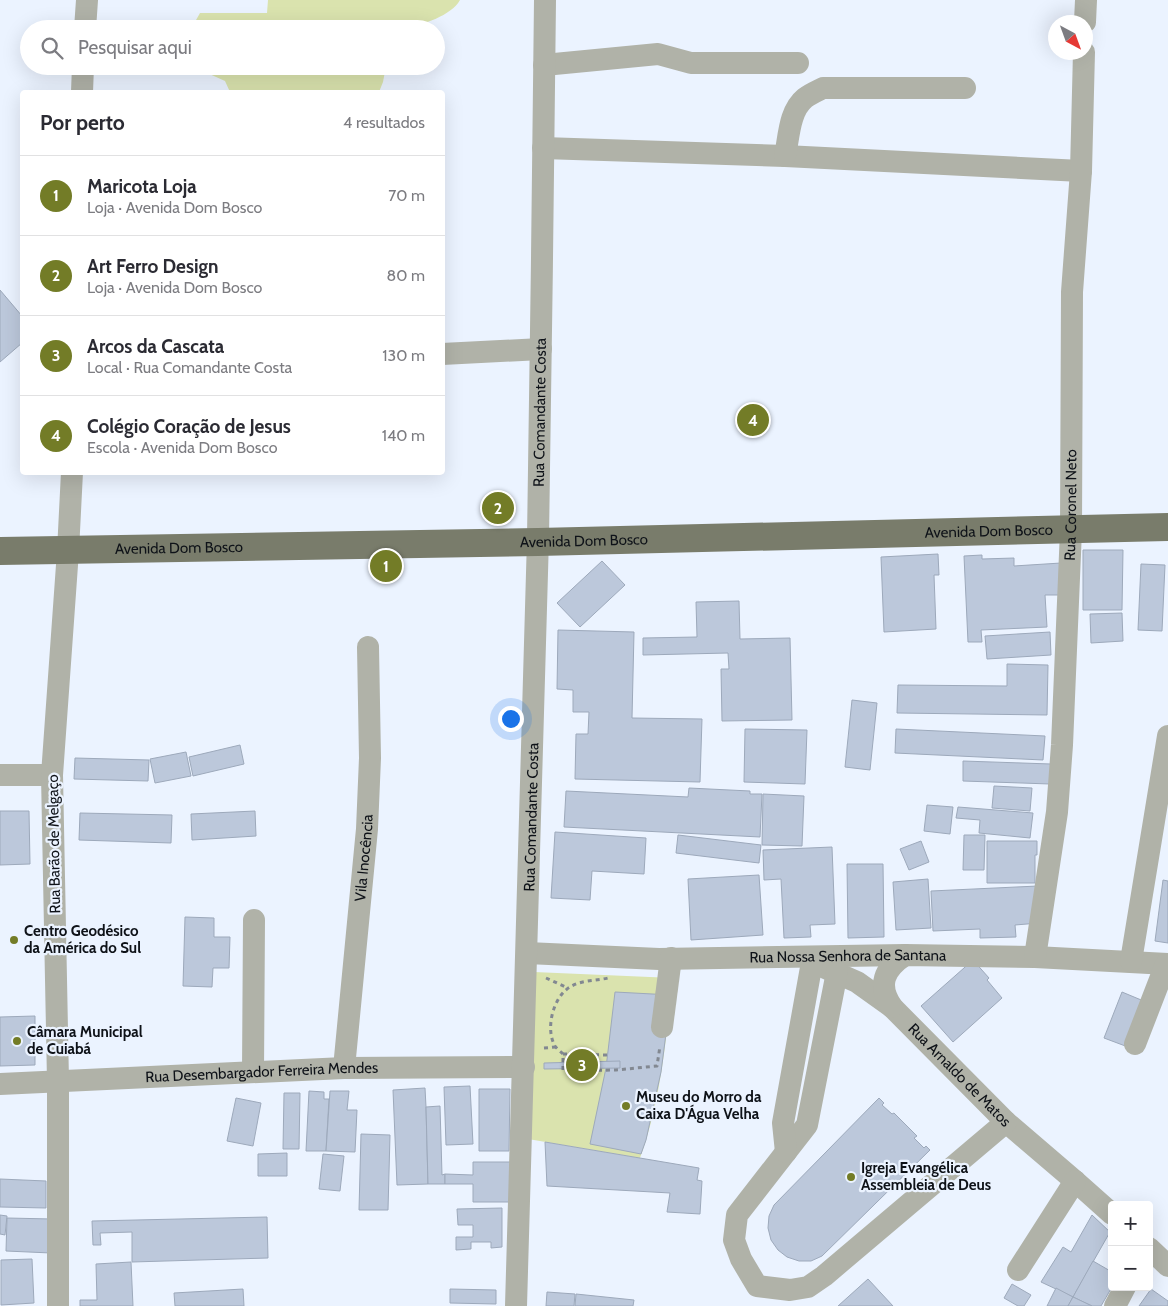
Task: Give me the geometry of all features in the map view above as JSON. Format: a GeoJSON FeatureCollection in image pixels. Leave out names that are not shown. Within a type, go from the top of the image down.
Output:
{"type":"FeatureCollection","features":[{"type":"Feature","properties":{"kind":"main road","name":"Avenida Dom Bosco"},"geometry":{"type":"LineString","coordinates":[[0,552],[538,542],[1168,527]]}},
{"type":"Feature","properties":{"kind":"street"},"geometry":{"type":"LineString","coordinates":[[86,20],[87,0]]}},
{"type":"Feature","properties":{"kind":"street","name":"Rua Comandante Costa"},"geometry":{"type":"LineString","coordinates":[[516,1306],[538,542],[545,0]]}},
{"type":"Feature","properties":{"kind":"street"},"geometry":{"type":"LineString","coordinates":[[1085,15],[1086,0]]}},
{"type":"Feature","properties":{"kind":"street"},"geometry":{"type":"LineString","coordinates":[[544,65],[658,54],[691,63],[798,64]]}},
{"type":"Feature","properties":{"kind":"street","name":"Rua Coronel Neto"},"geometry":{"type":"LineString","coordinates":[[1035,957],[1057,812],[1062,745],[1071,530],[1072,292],[1081,171],[1084,60]]}},
{"type":"Feature","properties":{"kind":"street"},"geometry":{"type":"LineString","coordinates":[[82,90],[83,75]]}},
{"type":"Feature","properties":{"kind":"street"},"geometry":{"type":"LineString","coordinates":[[784,156],[795,109],[806,98],[823,88],[965,88]]}},
{"type":"Feature","properties":{"kind":"street"},"geometry":{"type":"LineString","coordinates":[[543,148],[784,156],[1081,171]]}},
{"type":"Feature","properties":{"kind":"street"},"geometry":{"type":"LineString","coordinates":[[445,354],[541,349]]}},
{"type":"Feature","properties":{"kind":"street","name":"Rua Barão de Melgaço"},"geometry":{"type":"LineString","coordinates":[[58,1306],[58,1081],[52,775],[72,475]]}},
{"type":"Feature","properties":{"kind":"street","name":"Vila Inocência"},"geometry":{"type":"LineString","coordinates":[[344,1068],[367,829],[370,758],[368,647]]}},
{"type":"Feature","properties":{"kind":"street"},"geometry":{"type":"LineString","coordinates":[[1131,961],[1168,736]]}},
{"type":"Feature","properties":{"kind":"street"},"geometry":{"type":"LineString","coordinates":[[0,775],[52,775]]}},
{"type":"Feature","properties":{"kind":"street"},"geometry":{"type":"LineString","coordinates":[[253,1072],[254,920]]}},
{"type":"Feature","properties":{"kind":"street","name":"Rua Nossa Senhora de Santana"},"geometry":{"type":"LineString","coordinates":[[527,953],[671,958],[803,959],[905,955],[1035,957],[1167,964]]}},
{"type":"Feature","properties":{"kind":"street"},"geometry":{"type":"LineString","coordinates":[[892,1007],[885,994],[886,976],[889,969],[905,955]]}},
{"type":"Feature","properties":{"kind":"street"},"geometry":{"type":"LineString","coordinates":[[662,1028],[671,958]]}},
{"type":"Feature","properties":{"kind":"street"},"geometry":{"type":"LineString","coordinates":[[786,1152],[783,1123],[803,959]]}},
{"type":"Feature","properties":{"kind":"street","name":"Rua Arnaldo de Matos"},"geometry":{"type":"LineString","coordinates":[[803,959],[857,982],[892,1007],[1006,1122],[1108,1210]]}},
{"type":"Feature","properties":{"kind":"street"},"geometry":{"type":"LineString","coordinates":[[1135,1044],[1167,964]]}},
{"type":"Feature","properties":{"kind":"street"},"geometry":{"type":"LineString","coordinates":[[837,972],[807,1125],[737,1215],[734,1240],[741,1259],[757,1286],[790,1290],[808,1287],[824,1276],[1006,1122]]}},
{"type":"Feature","properties":{"kind":"street","name":"Rua Desembargador Ferreira Mendes"},"geometry":{"type":"LineString","coordinates":[[0,1084],[344,1068],[524,1067]]}},
{"type":"Feature","properties":{"kind":"street"},"geometry":{"type":"LineString","coordinates":[[1018,1270],[1076,1181]]}},
{"type":"Feature","properties":{"kind":"street"},"geometry":{"type":"LineString","coordinates":[[1153,1252],[1168,1266]]}},
{"type":"Feature","properties":{"kind":"street"},"geometry":{"type":"LineString","coordinates":[[1115,1306],[1123,1291]]}},
{"type":"Feature","properties":{"kind":"path"},"geometry":{"type":"LineString","coordinates":[[543,977],[568,988]]}},
{"type":"Feature","properties":{"kind":"path"},"geometry":{"type":"LineString","coordinates":[[607,1055],[563,1054],[552,1040],[551,1027],[554,1006],[561,994],[568,988],[576,984],[610,978]]}},
{"type":"Feature","properties":{"kind":"path"},"geometry":{"type":"LineString","coordinates":[[563,1054],[563,1071],[616,1070],[657,1066],[662,1028]]}},
{"type":"Feature","properties":{"kind":"path"},"geometry":{"type":"LineString","coordinates":[[540,1048],[556,1047]]}},
{"type":"Feature","properties":{"kind":"green space"},"geometry":{"type":"Polygon","coordinates":[[[268,0],[460,0],[450,11],[432,20],[196,20],[200,13],[267,13],[268,0]]]}},
{"type":"Feature","properties":{"kind":"green space"},"geometry":{"type":"Polygon","coordinates":[[[212,75],[384,75],[380,90],[229,90],[225,81],[212,75]]]}},
{"type":"Feature","properties":{"kind":"green space"},"geometry":{"type":"Polygon","coordinates":[[[534,972],[673,978],[658,1092],[640,1158],[528,1139],[534,972]]]}},
{"type":"Feature","properties":{"kind":"building"},"geometry":{"type":"Polygon","coordinates":[[[0,290],[20,314],[20,345],[0,362],[0,290]]]}},
{"type":"Feature","properties":{"kind":"building"},"geometry":{"type":"Polygon","coordinates":[[[485,497],[511,497],[511,519],[485,519],[485,497]]]}},
{"type":"Feature","properties":{"kind":"building"},"geometry":{"type":"Polygon","coordinates":[[[1083,550],[1123,550],[1122,610],[1083,610],[1083,550]]]}},
{"type":"Feature","properties":{"kind":"building"},"geometry":{"type":"Polygon","coordinates":[[[938,554],[939,575],[934,575],[936,629],[884,632],[881,557],[938,554]]]}},
{"type":"Feature","properties":{"kind":"building"},"geometry":{"type":"Polygon","coordinates":[[[982,555],[982,559],[1014,558],[1014,566],[1061,563],[1062,595],[1045,595],[1047,627],[981,630],[982,642],[968,642],[964,556],[982,555]]]}},
{"type":"Feature","properties":{"kind":"building"},"geometry":{"type":"Polygon","coordinates":[[[602,561],[625,585],[580,627],[557,603],[602,561]]]}},
{"type":"Feature","properties":{"kind":"building"},"geometry":{"type":"Polygon","coordinates":[[[1141,564],[1165,565],[1162,631],[1138,630],[1141,564]]]}},
{"type":"Feature","properties":{"kind":"building"},"geometry":{"type":"Polygon","coordinates":[[[739,601],[740,639],[790,638],[792,720],[722,721],[721,669],[729,669],[728,653],[643,655],[643,638],[697,637],[696,602],[739,601]]]}},
{"type":"Feature","properties":{"kind":"building"},"geometry":{"type":"Polygon","coordinates":[[[1122,613],[1123,641],[1091,643],[1090,614],[1122,613]]]}},
{"type":"Feature","properties":{"kind":"building"},"geometry":{"type":"Polygon","coordinates":[[[558,630],[634,632],[632,718],[702,719],[700,782],[575,779],[576,734],[588,734],[589,712],[573,712],[573,690],[557,689],[558,630]]]}},
{"type":"Feature","properties":{"kind":"building"},"geometry":{"type":"Polygon","coordinates":[[[1050,632],[1051,655],[987,659],[985,636],[1050,632]]]}},
{"type":"Feature","properties":{"kind":"building"},"geometry":{"type":"Polygon","coordinates":[[[1007,664],[1048,665],[1047,715],[897,713],[898,685],[1007,686],[1007,664]]]}},
{"type":"Feature","properties":{"kind":"building"},"geometry":{"type":"Polygon","coordinates":[[[852,700],[877,703],[870,770],[845,767],[852,700]]]}},
{"type":"Feature","properties":{"kind":"building"},"geometry":{"type":"Polygon","coordinates":[[[745,729],[807,730],[805,784],[744,782],[745,729]]]}},
{"type":"Feature","properties":{"kind":"building"},"geometry":{"type":"Polygon","coordinates":[[[896,729],[1045,736],[1043,760],[895,753],[896,729]]]}},
{"type":"Feature","properties":{"kind":"building"},"geometry":{"type":"Polygon","coordinates":[[[240,745],[244,764],[193,776],[189,757],[240,745]]]}},
{"type":"Feature","properties":{"kind":"building"},"geometry":{"type":"Polygon","coordinates":[[[186,752],[191,776],[155,783],[150,759],[186,752]]]}},
{"type":"Feature","properties":{"kind":"building"},"geometry":{"type":"Polygon","coordinates":[[[75,758],[149,760],[148,781],[74,779],[75,758]]]}},
{"type":"Feature","properties":{"kind":"building"},"geometry":{"type":"Polygon","coordinates":[[[963,761],[1051,764],[1050,784],[963,781],[963,761]]]}},
{"type":"Feature","properties":{"kind":"building"},"geometry":{"type":"Polygon","coordinates":[[[994,786],[1032,788],[1030,811],[992,808],[994,786]]]}},
{"type":"Feature","properties":{"kind":"building"},"geometry":{"type":"Polygon","coordinates":[[[689,788],[750,791],[750,794],[762,794],[760,837],[564,827],[566,791],[688,797],[689,788]]]}},
{"type":"Feature","properties":{"kind":"building"},"geometry":{"type":"Polygon","coordinates":[[[763,794],[804,796],[802,846],[762,845],[763,794]]]}},
{"type":"Feature","properties":{"kind":"building"},"geometry":{"type":"Polygon","coordinates":[[[927,805],[953,807],[950,834],[924,831],[927,805]]]}},
{"type":"Feature","properties":{"kind":"building"},"geometry":{"type":"Polygon","coordinates":[[[958,807],[1033,813],[1030,838],[979,833],[980,820],[956,818],[958,807]]]}},
{"type":"Feature","properties":{"kind":"building"},"geometry":{"type":"Polygon","coordinates":[[[0,811],[29,811],[30,864],[0,865],[0,811]]]}},
{"type":"Feature","properties":{"kind":"building"},"geometry":{"type":"Polygon","coordinates":[[[255,811],[256,836],[192,840],[191,814],[255,811]]]}},
{"type":"Feature","properties":{"kind":"building"},"geometry":{"type":"Polygon","coordinates":[[[80,813],[172,815],[171,843],[79,840],[80,813]]]}},
{"type":"Feature","properties":{"kind":"building"},"geometry":{"type":"Polygon","coordinates":[[[555,832],[646,838],[644,874],[592,871],[590,900],[551,898],[555,832]]]}},
{"type":"Feature","properties":{"kind":"building"},"geometry":{"type":"Polygon","coordinates":[[[678,835],[761,845],[759,863],[676,853],[678,835]]]}},
{"type":"Feature","properties":{"kind":"building"},"geometry":{"type":"Polygon","coordinates":[[[964,835],[985,835],[984,870],[963,870],[964,835]]]}},
{"type":"Feature","properties":{"kind":"building"},"geometry":{"type":"Polygon","coordinates":[[[921,841],[929,862],[909,870],[900,849],[921,841]]]}},
{"type":"Feature","properties":{"kind":"building"},"geometry":{"type":"Polygon","coordinates":[[[987,841],[1037,841],[1035,883],[987,883],[987,841]]]}},
{"type":"Feature","properties":{"kind":"building"},"geometry":{"type":"Polygon","coordinates":[[[832,847],[835,924],[810,925],[811,937],[784,938],[781,879],[764,880],[763,850],[832,847]]]}},
{"type":"Feature","properties":{"kind":"building"},"geometry":{"type":"Polygon","coordinates":[[[847,864],[883,864],[884,937],[848,938],[847,864]]]}},
{"type":"Feature","properties":{"kind":"building"},"geometry":{"type":"Polygon","coordinates":[[[759,875],[763,935],[691,940],[688,879],[759,875]]]}},
{"type":"Feature","properties":{"kind":"building"},"geometry":{"type":"Polygon","coordinates":[[[928,879],[931,928],[896,930],[893,882],[928,879]]]}},
{"type":"Feature","properties":{"kind":"building"},"geometry":{"type":"Polygon","coordinates":[[[1163,880],[1168,881],[1168,943],[1155,941],[1163,880]]]}},
{"type":"Feature","properties":{"kind":"building"},"geometry":{"type":"Polygon","coordinates":[[[1038,886],[1039,923],[1015,925],[1016,937],[980,938],[980,929],[933,931],[931,891],[1038,886]]]}},
{"type":"Feature","properties":{"kind":"building"},"geometry":{"type":"Polygon","coordinates":[[[185,917],[214,918],[214,937],[230,937],[229,968],[213,968],[212,987],[183,986],[185,917]]]}},
{"type":"Feature","properties":{"kind":"building"},"geometry":{"type":"Polygon","coordinates":[[[973,960],[989,978],[987,980],[1002,998],[953,1042],[921,1006],[973,960]]]}},
{"type":"Feature","properties":{"kind":"building","name":"Museu do Morro da Caixa D'Água Velha"},"geometry":{"type":"Polygon","coordinates":[[[615,992],[671,995],[661,1072],[646,1140],[641,1154],[590,1144],[606,1068],[615,992]]]}},
{"type":"Feature","properties":{"kind":"building"},"geometry":{"type":"Polygon","coordinates":[[[1122,992],[1146,1002],[1128,1047],[1104,1038],[1122,992]]]}},
{"type":"Feature","properties":{"kind":"building","name":"Câmara Municipal de Cuiabá"},"geometry":{"type":"Polygon","coordinates":[[[35,1016],[35,1065],[0,1066],[0,1017],[35,1016]]]}},
{"type":"Feature","properties":{"kind":"building"},"geometry":{"type":"Polygon","coordinates":[[[620,1061],[620,1068],[544,1069],[544,1063],[620,1061]]]}},
{"type":"Feature","properties":{"kind":"building"},"geometry":{"type":"Polygon","coordinates":[[[470,1086],[473,1144],[446,1145],[444,1087],[470,1086]]]}},
{"type":"Feature","properties":{"kind":"building"},"geometry":{"type":"Polygon","coordinates":[[[425,1088],[428,1184],[397,1185],[393,1090],[425,1088]]]}},
{"type":"Feature","properties":{"kind":"building"},"geometry":{"type":"Polygon","coordinates":[[[479,1089],[510,1089],[509,1151],[479,1151],[479,1089]]]}},
{"type":"Feature","properties":{"kind":"building"},"geometry":{"type":"Polygon","coordinates":[[[309,1091],[324,1092],[324,1099],[329,1099],[326,1151],[306,1151],[309,1091]]]}},
{"type":"Feature","properties":{"kind":"building"},"geometry":{"type":"Polygon","coordinates":[[[330,1091],[349,1091],[347,1110],[357,1110],[355,1152],[326,1151],[330,1091]]]}},
{"type":"Feature","properties":{"kind":"building"},"geometry":{"type":"Polygon","coordinates":[[[284,1093],[300,1093],[299,1149],[283,1149],[284,1093]]]}},
{"type":"Feature","properties":{"kind":"building"},"geometry":{"type":"Polygon","coordinates":[[[236,1098],[261,1103],[253,1146],[227,1141],[236,1098]]]}},
{"type":"Feature","properties":{"kind":"building","name":"Igreja Evangélica Assembleia de Deus"},"geometry":{"type":"Polygon","coordinates":[[[879,1098],[884,1103],[882,1105],[892,1114],[894,1113],[917,1136],[914,1138],[924,1148],[926,1146],[930,1150],[822,1256],[811,1261],[799,1261],[787,1257],[778,1250],[771,1240],[768,1228],[769,1216],[774,1205],[879,1098]]]}},
{"type":"Feature","properties":{"kind":"building"},"geometry":{"type":"Polygon","coordinates":[[[440,1106],[442,1175],[445,1174],[445,1184],[428,1184],[426,1107],[440,1106]]]}},
{"type":"Feature","properties":{"kind":"building"},"geometry":{"type":"Polygon","coordinates":[[[361,1134],[390,1135],[388,1210],[359,1210],[361,1134]]]}},
{"type":"Feature","properties":{"kind":"building"},"geometry":{"type":"Polygon","coordinates":[[[545,1142],[699,1168],[697,1180],[702,1181],[700,1214],[667,1212],[670,1193],[547,1186],[545,1142]]]}},
{"type":"Feature","properties":{"kind":"building"},"geometry":{"type":"Polygon","coordinates":[[[287,1153],[287,1176],[258,1176],[258,1154],[287,1153]]]}},
{"type":"Feature","properties":{"kind":"building"},"geometry":{"type":"Polygon","coordinates":[[[323,1154],[344,1156],[340,1191],[319,1189],[323,1154]]]}},
{"type":"Feature","properties":{"kind":"building"},"geometry":{"type":"Polygon","coordinates":[[[473,1162],[511,1162],[511,1202],[473,1202],[473,1184],[445,1184],[445,1174],[473,1175],[473,1162]]]}},
{"type":"Feature","properties":{"kind":"building"},"geometry":{"type":"Polygon","coordinates":[[[0,1179],[46,1181],[46,1208],[0,1207],[0,1179]]]}},
{"type":"Feature","properties":{"kind":"building"},"geometry":{"type":"Polygon","coordinates":[[[502,1208],[502,1247],[491,1248],[491,1242],[471,1242],[471,1249],[456,1250],[456,1237],[473,1237],[473,1225],[458,1225],[457,1209],[502,1208]]]}},
{"type":"Feature","properties":{"kind":"building"},"geometry":{"type":"Polygon","coordinates":[[[0,1215],[7,1216],[5,1235],[0,1234],[0,1215]]]}},
{"type":"Feature","properties":{"kind":"building"},"geometry":{"type":"Polygon","coordinates":[[[1092,1215],[1108,1230],[1108,1236],[1073,1297],[1041,1282],[1063,1247],[1071,1252],[1092,1215]]]}},
{"type":"Feature","properties":{"kind":"building"},"geometry":{"type":"Polygon","coordinates":[[[267,1217],[268,1258],[132,1262],[132,1232],[100,1233],[101,1245],[93,1245],[92,1221],[267,1217]]]}},
{"type":"Feature","properties":{"kind":"building"},"geometry":{"type":"Polygon","coordinates":[[[7,1218],[52,1219],[51,1253],[6,1251],[7,1218]]]}},
{"type":"Feature","properties":{"kind":"building"},"geometry":{"type":"Polygon","coordinates":[[[32,1259],[34,1303],[1,1305],[1,1260],[32,1259]]]}},
{"type":"Feature","properties":{"kind":"building"},"geometry":{"type":"Polygon","coordinates":[[[1093,1261],[1108,1270],[1108,1291],[1110,1291],[1101,1306],[1092,1306],[1073,1297],[1093,1261]]]}},
{"type":"Feature","properties":{"kind":"building"},"geometry":{"type":"Polygon","coordinates":[[[131,1262],[133,1306],[80,1306],[80,1300],[97,1300],[96,1264],[131,1262]]]}},
{"type":"Feature","properties":{"kind":"building"},"geometry":{"type":"Polygon","coordinates":[[[868,1279],[893,1306],[838,1306],[868,1279]]]}},
{"type":"Feature","properties":{"kind":"building"},"geometry":{"type":"Polygon","coordinates":[[[1012,1284],[1031,1295],[1024,1306],[1018,1306],[1004,1298],[1012,1284]]]}},
{"type":"Feature","properties":{"kind":"building"},"geometry":{"type":"Polygon","coordinates":[[[1056,1288],[1073,1297],[1068,1306],[1047,1306],[1056,1288]]]}},
{"type":"Feature","properties":{"kind":"building"},"geometry":{"type":"Polygon","coordinates":[[[243,1289],[244,1306],[175,1306],[174,1293],[243,1289]]]}},
{"type":"Feature","properties":{"kind":"building"},"geometry":{"type":"Polygon","coordinates":[[[450,1289],[496,1290],[496,1304],[450,1303],[450,1289]]]}},
{"type":"Feature","properties":{"kind":"building"},"geometry":{"type":"Polygon","coordinates":[[[1153,1290],[1168,1301],[1168,1306],[1139,1306],[1150,1291],[1153,1290]]]}},
{"type":"Feature","properties":{"kind":"building"},"geometry":{"type":"Polygon","coordinates":[[[547,1292],[575,1294],[574,1306],[546,1306],[547,1292]]]}},
{"type":"Feature","properties":{"kind":"building"},"geometry":{"type":"Polygon","coordinates":[[[576,1294],[634,1300],[633,1306],[575,1306],[576,1294]]]}},
{"type":"Feature","properties":{"kind":"building"},"geometry":{"type":"Polygon","coordinates":[[[1073,1297],[1092,1306],[1068,1306],[1073,1297]]]}},
{"type":"Feature","properties":{"kind":"place","name":"Colégio Coração de Jesus"},"geometry":{"type":"Point","coordinates":[753,420]}},
{"type":"Feature","properties":{"kind":"place","name":"Art Ferro Design"},"geometry":{"type":"Point","coordinates":[498,508]}},
{"type":"Feature","properties":{"kind":"place","name":"Maricota Loja"},"geometry":{"type":"Point","coordinates":[386,566]}},
{"type":"Feature","properties":{"kind":"place","name":"Centro Geodésico da América do Sul"},"geometry":{"type":"Point","coordinates":[14,940]}},
{"type":"Feature","properties":{"kind":"place","name":"Câmara Municipal de Cuiabá"},"geometry":{"type":"Point","coordinates":[17,1041]}},
{"type":"Feature","properties":{"kind":"place","name":"Arcos da Cascata"},"geometry":{"type":"Point","coordinates":[582,1065]}},
{"type":"Feature","properties":{"kind":"place","name":"Museu do Morro da Caixa D'Água Velha"},"geometry":{"type":"Point","coordinates":[626,1106]}},
{"type":"Feature","properties":{"kind":"place","name":"Igreja Evangélica Assembleia de Deus"},"geometry":{"type":"Point","coordinates":[851,1177]}}]}
